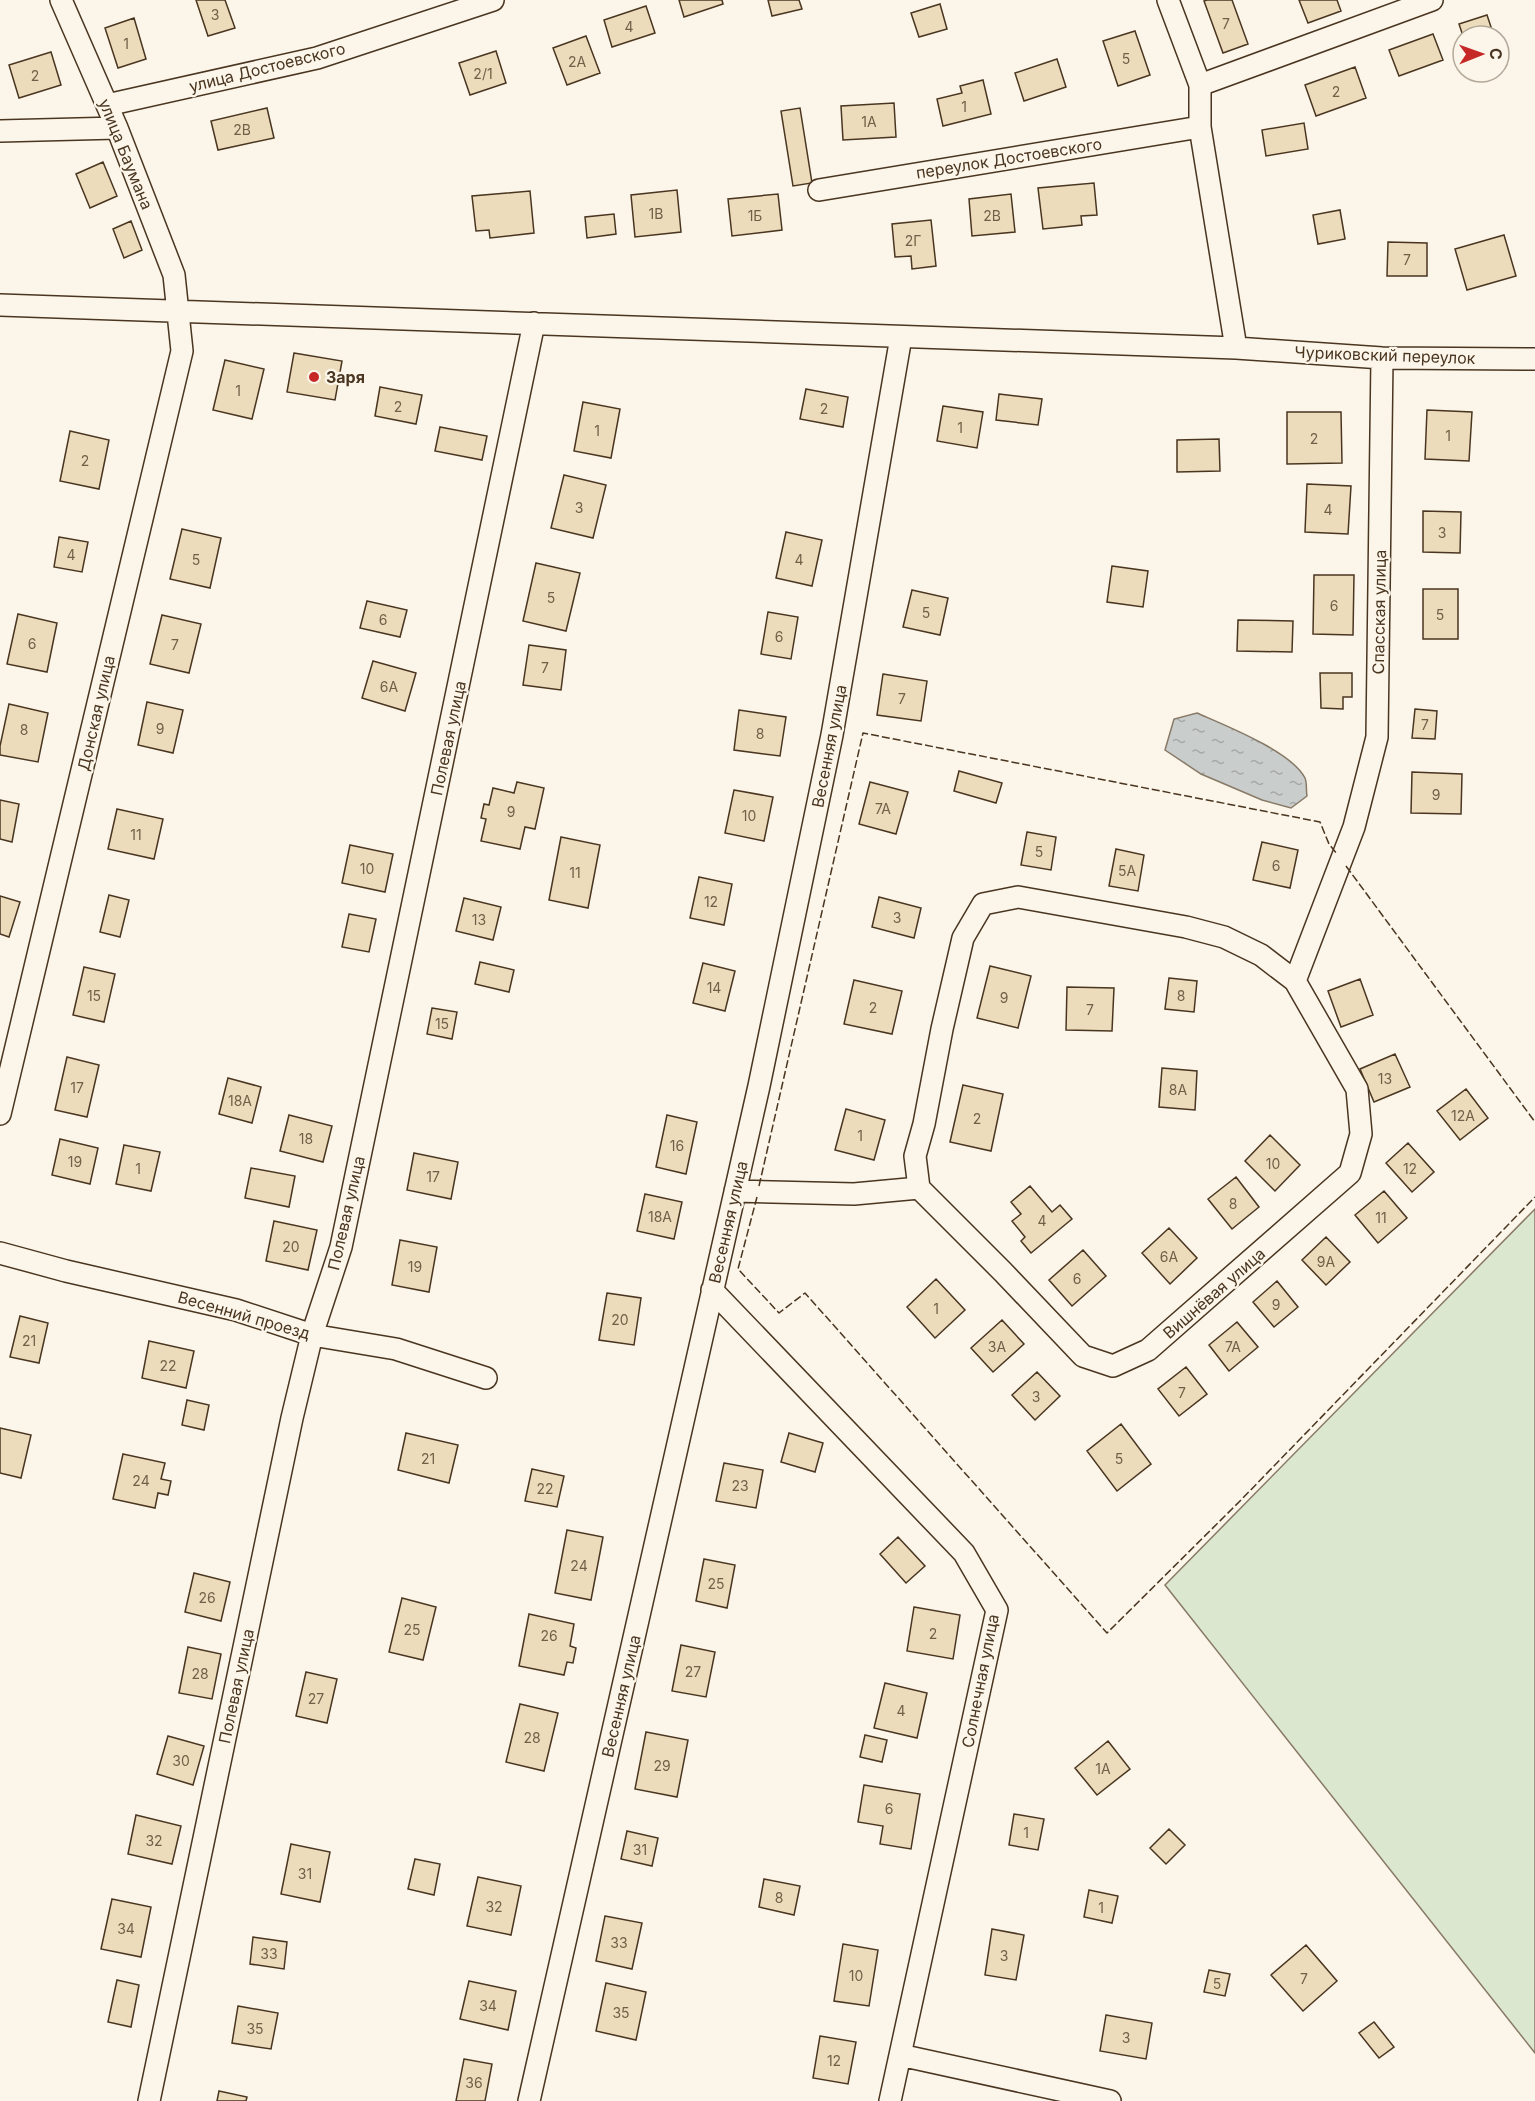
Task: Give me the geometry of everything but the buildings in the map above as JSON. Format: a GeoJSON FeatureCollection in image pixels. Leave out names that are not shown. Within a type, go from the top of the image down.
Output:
{"type":"FeatureCollection","features":[{"type":"Feature","properties":{"kind":"street","name":"улица Баумана"},"geometry":{"type":"LineString","coordinates":[[61,0],[117,128],[174,274],[179,311]]}},
{"type":"Feature","properties":{"kind":"street","name":"улица Достоевского"},"geometry":{"type":"LineString","coordinates":[[107,105],[317,58],[493,0]]}},
{"type":"Feature","properties":{"kind":"street"},"geometry":{"type":"LineString","coordinates":[[1168,0],[1200,85],[1200,127],[1236,348]]}},
{"type":"Feature","properties":{"kind":"street"},"geometry":{"type":"LineString","coordinates":[[1200,85],[1432,0]]}},
{"type":"Feature","properties":{"kind":"street","name":"переулок Достоевского"},"geometry":{"type":"LineString","coordinates":[[819,190],[1200,127]]}},
{"type":"Feature","properties":{"kind":"street"},"geometry":{"type":"LineString","coordinates":[[0,130],[117,128]]}},
{"type":"Feature","properties":{"kind":"street","name":"Чуриковский переулок"},"geometry":{"type":"LineString","coordinates":[[0,305],[1236,348],[1382,358],[1535,359]]}},
{"type":"Feature","properties":{"kind":"street","name":"Донская улица"},"geometry":{"type":"LineString","coordinates":[[0,1114],[182,351],[179,311]]}},
{"type":"Feature","properties":{"kind":"street","name":"Полевая улица"},"geometry":{"type":"LineString","coordinates":[[149,2101],[287,1441],[312,1335],[341,1247],[534,323]]}},
{"type":"Feature","properties":{"kind":"street","name":"Весенняя улица"},"geometry":{"type":"LineString","coordinates":[[529,2101],[759,1086],[832,735],[901,337]]}},
{"type":"Feature","properties":{"kind":"street","name":"Спасская улица"},"geometry":{"type":"LineString","coordinates":[[1295,981],[1354,827],[1377,737],[1382,358]]}},
{"type":"Feature","properties":{"kind":"street"},"geometry":{"type":"LineString","coordinates":[[735,1191],[854,1194],[919,1188],[915,1156],[924,1124],[963,938],[983,904],[1018,897],[1186,927],[1224,937],[1261,955],[1295,981]]}},
{"type":"Feature","properties":{"kind":"street","name":"Вишнёвая улица"},"geometry":{"type":"LineString","coordinates":[[919,1188],[1083,1356],[1113,1366],[1148,1350],[1350,1173],[1361,1134],[1357,1089],[1295,981]]}},
{"type":"Feature","properties":{"kind":"street","name":"Весенний проезд"},"geometry":{"type":"LineString","coordinates":[[0,1253],[66,1271],[236,1310],[312,1335],[396,1349],[486,1378]]}},
{"type":"Feature","properties":{"kind":"street","name":"Солнечная улица"},"geometry":{"type":"LineString","coordinates":[[712,1290],[964,1553],[997,1610],[890,2101]]}},
{"type":"Feature","properties":{"kind":"street"},"geometry":{"type":"LineString","coordinates":[[900,2055],[1110,2101]]}},
{"type":"Feature","properties":{"kind":"green space"},"geometry":{"type":"Polygon","coordinates":[[[1535,1209],[1535,2053],[1165,1585],[1535,1209]]]}},
{"type":"Feature","properties":{"kind":"water"},"geometry":{"type":"Polygon","coordinates":[[[1197,713],[1256,740],[1286,758],[1305,778],[1307,796],[1291,808],[1262,800],[1201,774],[1165,750],[1174,719],[1197,713]]]}},
{"type":"Feature","properties":{"kind":"fence"},"geometry":{"type":"LineString","coordinates":[[759,1186],[863,733],[1320,822],[1329,844],[1337,854]]}},
{"type":"Feature","properties":{"kind":"fence"},"geometry":{"type":"LineString","coordinates":[[1346,866],[1535,1122]]}},
{"type":"Feature","properties":{"kind":"fence"},"geometry":{"type":"LineString","coordinates":[[757,1197],[738,1269],[779,1313],[805,1293],[1107,1633],[1239,1502],[1535,1197]]}},
{"type":"Feature","properties":{"kind":"place","name":"Заря"},"geometry":{"type":"Point","coordinates":[314,377]}}]}
